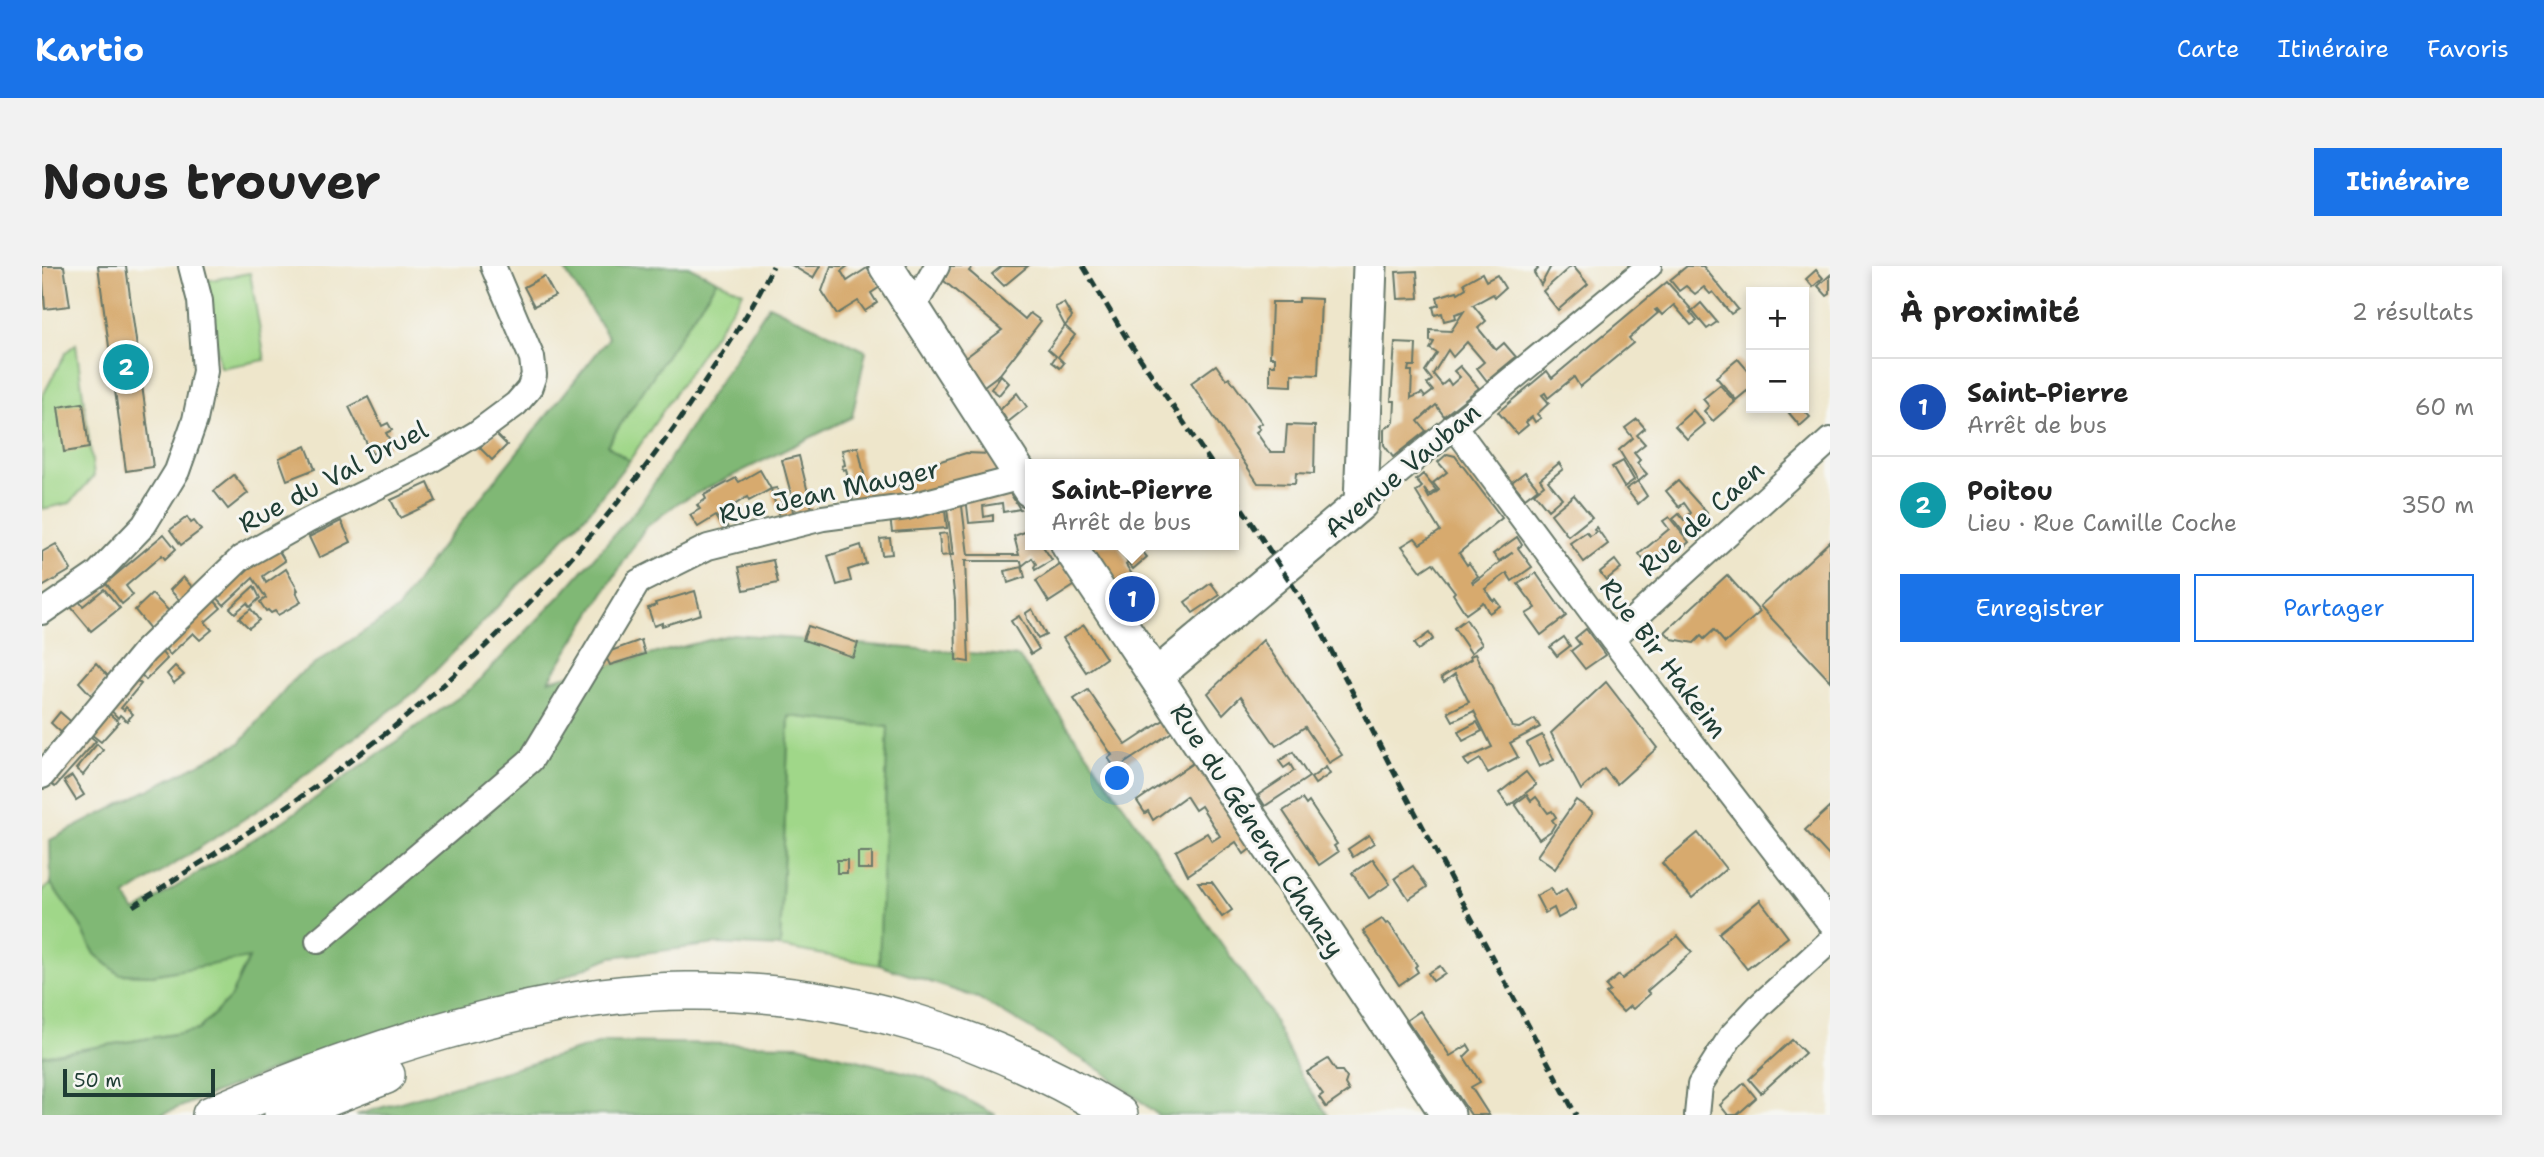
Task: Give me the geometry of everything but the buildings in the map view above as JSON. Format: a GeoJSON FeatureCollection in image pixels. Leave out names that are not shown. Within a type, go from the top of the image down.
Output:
{"type":"FeatureCollection","features":[{"type":"Feature","properties":{"kind":"main road"},"geometry":{"type":"LineString","coordinates":[[886,266],[1025,482]]}},
{"type":"Feature","properties":{"kind":"main road"},"geometry":{"type":"LineString","coordinates":[[1361,503],[1370,266]]}},
{"type":"Feature","properties":{"kind":"main road","name":"Avenue Vauban"},"geometry":{"type":"LineString","coordinates":[[1157,675],[1361,503]]}},
{"type":"Feature","properties":{"kind":"main road","name":"Rue du Géneral Chanzy"},"geometry":{"type":"LineString","coordinates":[[1071,550],[1448,1115]]}},
{"type":"Feature","properties":{"kind":"main road"},"geometry":{"type":"LineString","coordinates":[[211,1115],[342,1065],[492,1019],[610,996],[686,990],[767,995],[857,1007],[953,1033],[1024,1062],[1074,1087],[1119,1115]]}},
{"type":"Feature","properties":{"kind":"main road"},"geometry":{"type":"LineString","coordinates":[[283,1115],[468,1043],[579,1017],[677,1007],[762,1009],[852,1022],[940,1044],[1005,1068],[1088,1115]]}},
{"type":"Feature","properties":{"kind":"street"},"geometry":{"type":"LineString","coordinates":[[42,612],[97,575],[144,525],[177,471],[195,420],[205,371],[200,301],[191,266]]}},
{"type":"Feature","properties":{"kind":"street","name":"Rue du Val Druel"},"geometry":{"type":"LineString","coordinates":[[42,776],[144,652],[241,558],[428,462],[477,433],[516,404],[529,389],[534,375],[532,358],[493,266]]}},
{"type":"Feature","properties":{"kind":"street"},"geometry":{"type":"LineString","coordinates":[[913,309],[937,266]]}},
{"type":"Feature","properties":{"kind":"street","name":"Avenue Vauban"},"geometry":{"type":"LineString","coordinates":[[1361,503],[1649,266]]}},
{"type":"Feature","properties":{"kind":"street","name":"Rue Bir Hakeim"},"geometry":{"type":"LineString","coordinates":[[1454,426],[1612,639],[1830,923]]}},
{"type":"Feature","properties":{"kind":"street","name":"Rue de Caen"},"geometry":{"type":"LineString","coordinates":[[1612,639],[1830,440]]}},
{"type":"Feature","properties":{"kind":"street","name":"Rue Jean Mauger"},"geometry":{"type":"LineString","coordinates":[[318,941],[531,760],[638,582],[708,547],[823,518],[907,507],[1025,484]]}},
{"type":"Feature","properties":{"kind":"street"},"geometry":{"type":"LineString","coordinates":[[1697,1115],[1700,1086],[1731,1037],[1759,1006],[1830,941]]}},
{"type":"Feature","properties":{"kind":"green space"},"geometry":{"type":"Polygon","coordinates":[[[562,266],[688,266],[717,280],[607,445],[629,461],[587,514],[416,691],[264,806],[125,896],[135,912],[283,821],[472,688],[564,592],[640,505],[769,305],[866,351],[852,417],[679,502],[645,528],[549,680],[733,634],[1019,657],[1269,1011],[1299,1073],[1328,1115],[1158,1115],[1102,1071],[978,998],[879,965],[888,727],[789,716],[780,947],[717,944],[611,957],[536,989],[291,1063],[160,1115],[42,1115],[42,1056],[198,1030],[230,998],[249,958],[152,975],[119,974],[95,954],[79,923],[51,884],[50,840],[240,743],[297,676],[398,609],[437,552],[609,338],[562,266]]]}},
{"type":"Feature","properties":{"kind":"green space"},"geometry":{"type":"Polygon","coordinates":[[[250,273],[265,360],[220,368],[205,281],[250,273]]]}},
{"type":"Feature","properties":{"kind":"green space"},"geometry":{"type":"Polygon","coordinates":[[[717,280],[743,292],[629,461],[607,445],[717,280]]]}},
{"type":"Feature","properties":{"kind":"green space"},"geometry":{"type":"Polygon","coordinates":[[[76,344],[94,476],[70,503],[42,509],[42,397],[66,352],[76,344]]]}},
{"type":"Feature","properties":{"kind":"green space"},"geometry":{"type":"Polygon","coordinates":[[[789,716],[888,727],[879,965],[780,947],[789,716]]]}},
{"type":"Feature","properties":{"kind":"green space"},"geometry":{"type":"Polygon","coordinates":[[[51,884],[79,923],[95,954],[119,974],[152,975],[249,957],[230,998],[198,1030],[42,1056],[42,891],[51,884]]]}},
{"type":"Feature","properties":{"kind":"green space"},"geometry":{"type":"Polygon","coordinates":[[[605,1042],[799,1045],[923,1077],[996,1115],[356,1115],[605,1042]]]}},
{"type":"Feature","properties":{"kind":"railway"},"geometry":{"type":"LineString","coordinates":[[133,906],[273,816],[374,743],[477,654],[526,606],[572,556],[658,450],[727,347],[773,266]]}},
{"type":"Feature","properties":{"kind":"railway"},"geometry":{"type":"LineString","coordinates":[[1083,266],[1127,339],[1209,459]]}},
{"type":"Feature","properties":{"kind":"railway"},"geometry":{"type":"LineString","coordinates":[[1239,504],[1317,623],[1576,1115]]}},
{"type":"Feature","properties":{"kind":"place","name":"Poitou"},"geometry":{"type":"Point","coordinates":[126,367]}},
{"type":"Feature","properties":{"kind":"place","name":"Saint-Pierre"},"geometry":{"type":"Point","coordinates":[1132,599]}}]}
